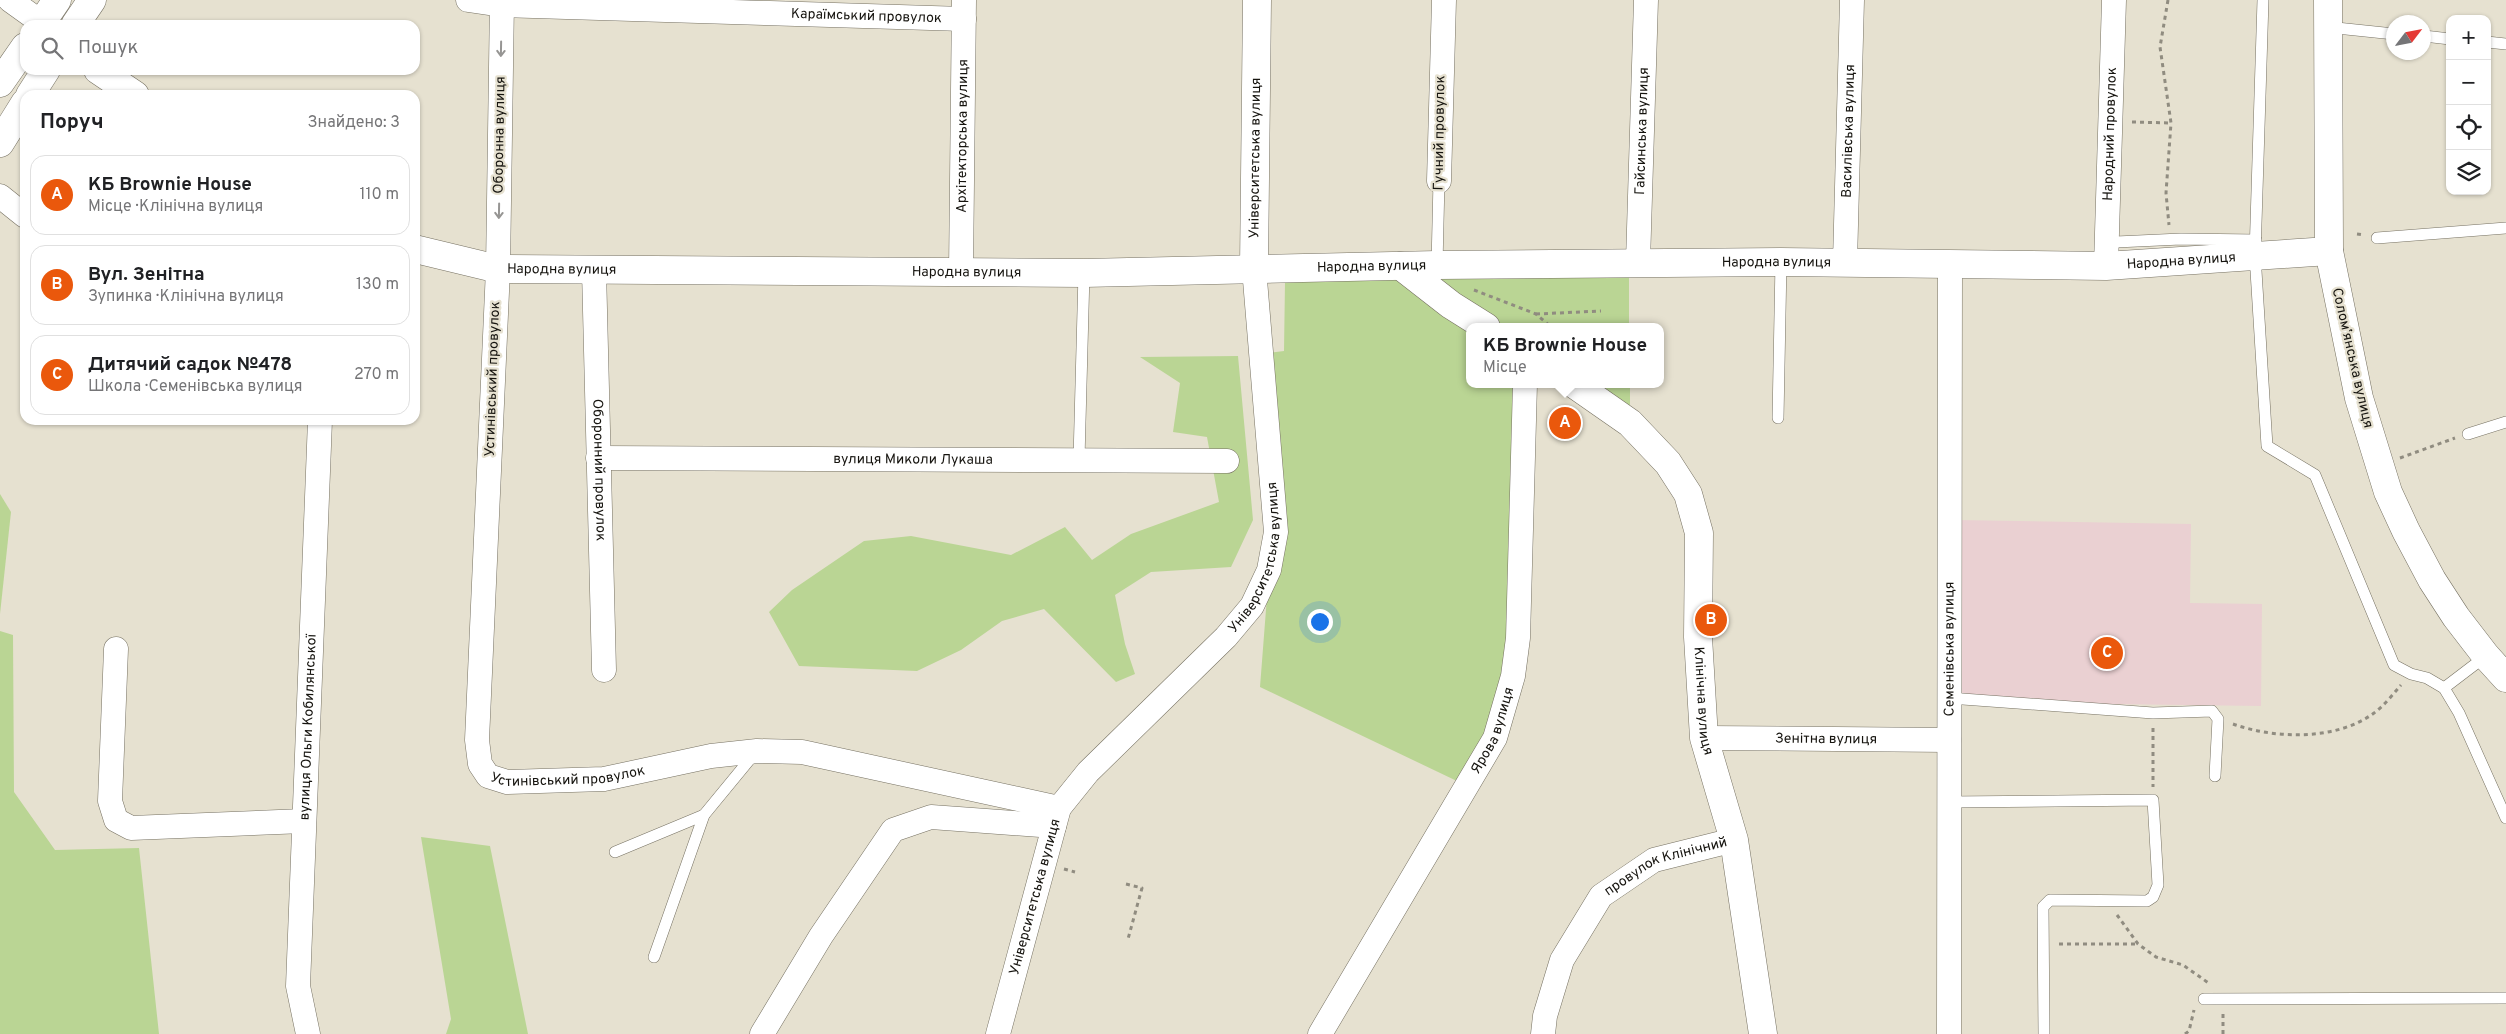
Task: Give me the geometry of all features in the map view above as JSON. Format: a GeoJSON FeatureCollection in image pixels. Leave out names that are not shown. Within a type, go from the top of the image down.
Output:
{"type":"FeatureCollection","features":[{"type":"Feature","properties":{"kind":"street"},"geometry":{"type":"LineString","coordinates":[[10,0],[36,20]]}},
{"type":"Feature","properties":{"kind":"street"},"geometry":{"type":"LineString","coordinates":[[44,20],[57,0]]}},
{"type":"Feature","properties":{"kind":"street"},"geometry":{"type":"LineString","coordinates":[[78,20],[92,0]]}},
{"type":"Feature","properties":{"kind":"street","name":"Караїмський провулок"},"geometry":{"type":"LineString","coordinates":[[468,0],[964,10]]}},
{"type":"Feature","properties":{"kind":"street","name":"Університетська вулиця"},"geometry":{"type":"LineString","coordinates":[[998,1034],[1057,817],[1088,772],[1226,637],[1252,606],[1269,570],[1276,532],[1254,268],[1257,0]]}},
{"type":"Feature","properties":{"kind":"street","name":"Гучний провулок"},"geometry":{"type":"LineString","coordinates":[[1439,181],[1444,0]]}},
{"type":"Feature","properties":{"kind":"street","name":"Гайсинська вулиця"},"geometry":{"type":"LineString","coordinates":[[1638,262],[1646,0]]}},
{"type":"Feature","properties":{"kind":"street","name":"Василівська вулиця"},"geometry":{"type":"LineString","coordinates":[[1845,262],[1852,0]]}},
{"type":"Feature","properties":{"kind":"street","name":"Народний провулок"},"geometry":{"type":"LineString","coordinates":[[2106,257],[2114,0]]}},
{"type":"Feature","properties":{"kind":"street","name":"Соломʼянська вулиця"},"geometry":{"type":"LineString","coordinates":[[2328,0],[2329,251],[2359,398],[2378,464],[2406,531],[2432,580],[2486,656],[2505,677]]}},
{"type":"Feature","properties":{"kind":"street","name":"Оборонна вулиця"},"geometry":{"type":"LineString","coordinates":[[498,269],[502,2]]}},
{"type":"Feature","properties":{"kind":"street","name":"Архітекторська вулиця"},"geometry":{"type":"LineString","coordinates":[[961,272],[964,10]]}},
{"type":"Feature","properties":{"kind":"street"},"geometry":{"type":"LineString","coordinates":[[0,83],[20,54]]}},
{"type":"Feature","properties":{"kind":"street"},"geometry":{"type":"LineString","coordinates":[[33,90],[43,75]]}},
{"type":"Feature","properties":{"kind":"street"},"geometry":{"type":"LineString","coordinates":[[105,75],[127,90]]}},
{"type":"Feature","properties":{"kind":"street"},"geometry":{"type":"LineString","coordinates":[[0,143],[20,111]]}},
{"type":"Feature","properties":{"kind":"street"},"geometry":{"type":"LineString","coordinates":[[0,196],[20,212]]}},
{"type":"Feature","properties":{"kind":"street","name":"Народна вулиця"},"geometry":{"type":"LineString","coordinates":[[420,250],[498,269],[1084,273],[1254,268],[1638,262],[1950,263],[2106,257],[2255,247],[2329,251]]}},
{"type":"Feature","properties":{"kind":"street","name":"Семенівська вулиця"},"geometry":{"type":"LineString","coordinates":[[1949,1034],[1950,263]]}},
{"type":"Feature","properties":{"kind":"street"},"geometry":{"type":"LineString","coordinates":[[1401,266],[1450,304],[1480,323]]}},
{"type":"Feature","properties":{"kind":"street","name":"Устинівський провулок"},"geometry":{"type":"LineString","coordinates":[[498,269],[477,740],[480,764],[488,776],[507,782],[604,778],[711,756],[757,750],[802,752],[1057,817]]}},
{"type":"Feature","properties":{"kind":"street","name":"Оборонний провулок"},"geometry":{"type":"LineString","coordinates":[[594,270],[604,670]]}},
{"type":"Feature","properties":{"kind":"street","name":"Ярова вулиця"},"geometry":{"type":"LineString","coordinates":[[1320,1034],[1495,738],[1514,676],[1518,638],[1525,388]]}},
{"type":"Feature","properties":{"kind":"street","name":"Клінічна вулиця"},"geometry":{"type":"LineString","coordinates":[[1580,388],[1630,423],[1668,463],[1688,494],[1699,533],[1698,637],[1704,738],[1734,840],[1763,1034]]}},
{"type":"Feature","properties":{"kind":"street","name":"вулиця Ольги Кобилянської"},"geometry":{"type":"LineString","coordinates":[[308,1034],[298,986],[320,426]]}},
{"type":"Feature","properties":{"kind":"street","name":"вулиця Миколи Лукаша"},"geometry":{"type":"LineString","coordinates":[[598,458],[1227,461]]}},
{"type":"Feature","properties":{"kind":"street"},"geometry":{"type":"LineString","coordinates":[[116,649],[110,801],[116,820],[131,828],[304,821]]}},
{"type":"Feature","properties":{"kind":"street","name":"Зенітна вулиця"},"geometry":{"type":"LineString","coordinates":[[1704,738],[1950,740]]}},
{"type":"Feature","properties":{"kind":"street"},"geometry":{"type":"LineString","coordinates":[[762,1034],[820,936],[893,830],[932,817],[1057,817]]}},
{"type":"Feature","properties":{"kind":"street","name":"провулок Клінічний"},"geometry":{"type":"LineString","coordinates":[[1543,1034],[1545,1016],[1562,960],[1601,896],[1654,860],[1734,840]]}},
{"type":"Feature","properties":{"kind":"lane"},"geometry":{"type":"LineString","coordinates":[[2263,0],[2255,247],[2267,446],[2315,475],[2394,665],[2411,674],[2427,678],[2444,688],[2459,713],[2506,818]]}},
{"type":"Feature","properties":{"kind":"lane"},"geometry":{"type":"LineString","coordinates":[[2327,27],[2386,33]]}},
{"type":"Feature","properties":{"kind":"lane"},"geometry":{"type":"LineString","coordinates":[[2431,37],[2446,39]]}},
{"type":"Feature","properties":{"kind":"lane"},"geometry":{"type":"LineString","coordinates":[[2491,42],[2506,44]]}},
{"type":"Feature","properties":{"kind":"lane","name":"Гучний провулок"},"geometry":{"type":"LineString","coordinates":[[1437,265],[1439,181]]}},
{"type":"Feature","properties":{"kind":"lane"},"geometry":{"type":"LineString","coordinates":[[2377,238],[2506,228]]}},
{"type":"Feature","properties":{"kind":"lane"},"geometry":{"type":"LineString","coordinates":[[2106,257],[2116,242],[2170,240],[2255,247]]}},
{"type":"Feature","properties":{"kind":"lane"},"geometry":{"type":"LineString","coordinates":[[1778,418],[1782,262]]}},
{"type":"Feature","properties":{"kind":"lane"},"geometry":{"type":"LineString","coordinates":[[1079,459],[1084,273]]}},
{"type":"Feature","properties":{"kind":"lane"},"geometry":{"type":"LineString","coordinates":[[2468,434],[2506,422]]}},
{"type":"Feature","properties":{"kind":"lane"},"geometry":{"type":"LineString","coordinates":[[2444,688],[2486,656]]}},
{"type":"Feature","properties":{"kind":"lane"},"geometry":{"type":"LineString","coordinates":[[1949,698],[2153,713],[2212,711],[2218,719],[2216,776]]}},
{"type":"Feature","properties":{"kind":"lane"},"geometry":{"type":"LineString","coordinates":[[654,957],[704,814],[757,750]]}},
{"type":"Feature","properties":{"kind":"lane"},"geometry":{"type":"LineString","coordinates":[[1949,802],[2153,800],[2158,884],[2154,897],[2147,901],[2050,900],[2045,902],[2043,907],[2044,1034]]}},
{"type":"Feature","properties":{"kind":"lane"},"geometry":{"type":"LineString","coordinates":[[615,852],[704,814]]}},
{"type":"Feature","properties":{"kind":"lane"},"geometry":{"type":"LineString","coordinates":[[2204,1000],[2506,998]]}},
{"type":"Feature","properties":{"kind":"path"},"geometry":{"type":"LineString","coordinates":[[2168,0],[2160,47],[2171,124],[2166,193],[2170,240]]}},
{"type":"Feature","properties":{"kind":"path"},"geometry":{"type":"LineString","coordinates":[[2110,122],[2171,124]]}},
{"type":"Feature","properties":{"kind":"path"},"geometry":{"type":"LineString","coordinates":[[1472,290],[1536,314],[1546,323]]}},
{"type":"Feature","properties":{"kind":"path"},"geometry":{"type":"LineString","coordinates":[[1536,314],[1601,311]]}},
{"type":"Feature","properties":{"kind":"path"},"geometry":{"type":"LineString","coordinates":[[2378,464],[2468,434]]}},
{"type":"Feature","properties":{"kind":"path"},"geometry":{"type":"LineString","coordinates":[[2218,719],[2251,730],[2315,735],[2358,723],[2376,713],[2411,674]]}},
{"type":"Feature","properties":{"kind":"path"},"geometry":{"type":"LineString","coordinates":[[2153,713],[2153,800]]}},
{"type":"Feature","properties":{"kind":"path"},"geometry":{"type":"LineString","coordinates":[[1126,884],[1142,888],[1128,939]]}},
{"type":"Feature","properties":{"kind":"path"},"geometry":{"type":"LineString","coordinates":[[2106,900],[2138,944],[2156,957],[2183,965],[2213,986],[2224,999],[2223,1034]]}},
{"type":"Feature","properties":{"kind":"path"},"geometry":{"type":"LineString","coordinates":[[2043,944],[2138,944]]}},
{"type":"Feature","properties":{"kind":"path"},"geometry":{"type":"LineString","coordinates":[[2185,1034],[2189,1031],[2195,1004],[2204,1000]]}},
{"type":"Feature","properties":{"kind":"shaded area"},"geometry":{"type":"Polygon","coordinates":[[[1955,520],[2191,524],[2190,603],[2262,604],[2261,706],[1953,702],[1955,520]]]}},
{"type":"Feature","properties":{"kind":"green space"},"geometry":{"type":"Polygon","coordinates":[[[1629,262],[1629,323],[1480,323],[1401,266],[1629,262]]]}},
{"type":"Feature","properties":{"kind":"green space"},"geometry":{"type":"Polygon","coordinates":[[[1397,279],[1438,312],[1466,330],[1466,388],[1513,388],[1507,638],[1502,675],[1484,739],[1459,782],[1260,687],[1269,571],[1261,354],[1284,351],[1285,282],[1397,279]]]}},
{"type":"Feature","properties":{"kind":"green space"},"geometry":{"type":"Polygon","coordinates":[[[1238,356],[1253,520],[1231,567],[1151,572],[1115,595],[1125,644],[1135,674],[1116,682],[1044,609],[1002,621],[961,650],[917,671],[799,666],[769,612],[792,590],[864,541],[911,536],[1011,555],[1065,527],[1092,560],[1131,534],[1219,502],[1207,437],[1173,432],[1180,383],[1140,357],[1238,356]]]}},
{"type":"Feature","properties":{"kind":"green space"},"geometry":{"type":"Polygon","coordinates":[[[1580,388],[1630,388],[1630,423],[1580,388]]]}},
{"type":"Feature","properties":{"kind":"green space"},"geometry":{"type":"Polygon","coordinates":[[[0,494],[11,512],[0,614],[0,494]]]}},
{"type":"Feature","properties":{"kind":"green space"},"geometry":{"type":"Polygon","coordinates":[[[0,631],[13,635],[14,792],[55,850],[139,848],[159,1034],[0,1034],[0,631]]]}},
{"type":"Feature","properties":{"kind":"green space"},"geometry":{"type":"Polygon","coordinates":[[[421,837],[490,846],[528,1034],[446,1034],[451,1019],[421,837]]]}},
{"type":"Feature","properties":{"kind":"place","name":"КБ Brownie House"},"geometry":{"type":"Point","coordinates":[1565,423]}},
{"type":"Feature","properties":{"kind":"place","name":"Вул. Зенітна"},"geometry":{"type":"Point","coordinates":[1711,620]}},
{"type":"Feature","properties":{"kind":"place","name":"Дитячий садок №478"},"geometry":{"type":"Point","coordinates":[2107,653]}}]}
